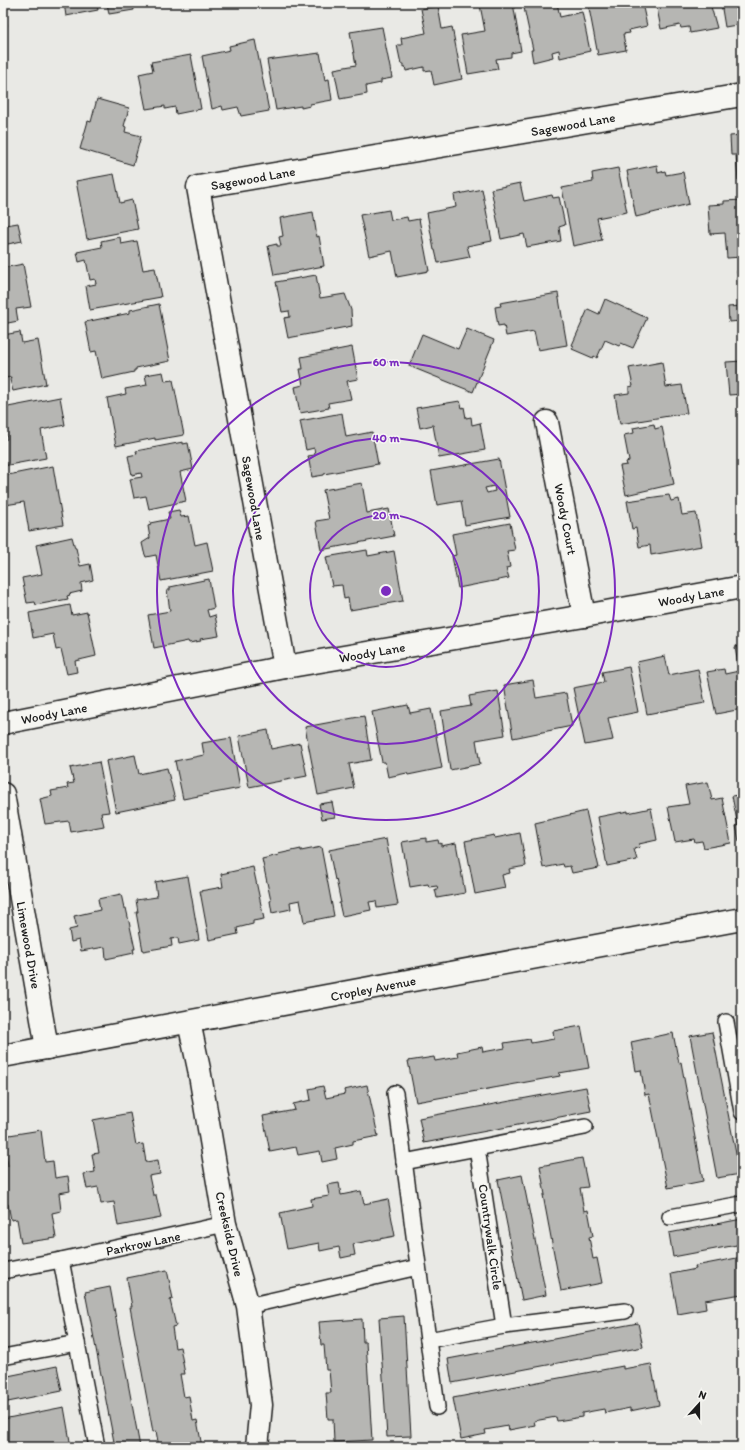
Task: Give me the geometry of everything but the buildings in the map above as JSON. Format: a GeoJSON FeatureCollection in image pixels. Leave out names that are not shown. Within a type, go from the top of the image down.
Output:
{"type":"FeatureCollection","features":[{"type":"Feature","properties":{"kind":"street","name":"Sagewood Lane"},"geometry":{"type":"LineString","coordinates":[[285,667],[198,187],[742,95]]}},
{"type":"Feature","properties":{"kind":"street","name":"Woody Court"},"geometry":{"type":"LineString","coordinates":[[547,422],[584,616]]}},
{"type":"Feature","properties":{"kind":"street","name":"Woody Lane"},"geometry":{"type":"LineString","coordinates":[[3,723],[285,667],[584,616],[742,587]]}},
{"type":"Feature","properties":{"kind":"street","name":"Limewood Drive"},"geometry":{"type":"LineString","coordinates":[[3,794],[47,1048]]}},
{"type":"Feature","properties":{"kind":"street","name":"Cropley Avenue"},"geometry":{"type":"LineString","coordinates":[[3,1056],[742,919]]}},
{"type":"Feature","properties":{"kind":"street","name":"Creekside Drive"},"geometry":{"type":"LineString","coordinates":[[188,1022],[199,1069],[225,1224],[248,1306],[261,1405],[257,1447]]}},
{"type":"Feature","properties":{"kind":"lane"},"geometry":{"type":"LineString","coordinates":[[726,1022],[742,1112]]}},
{"type":"Feature","properties":{"kind":"lane"},"geometry":{"type":"LineString","coordinates":[[395,1093],[437,1407]]}},
{"type":"Feature","properties":{"kind":"lane"},"geometry":{"type":"LineString","coordinates":[[404,1162],[585,1127]]}},
{"type":"Feature","properties":{"kind":"lane","name":"Countrywalk Circle"},"geometry":{"type":"LineString","coordinates":[[477,1148],[504,1326]]}},
{"type":"Feature","properties":{"kind":"lane"},"geometry":{"type":"LineString","coordinates":[[670,1217],[742,1204]]}},
{"type":"Feature","properties":{"kind":"lane","name":"Parkrow Lane"},"geometry":{"type":"LineString","coordinates":[[3,1271],[61,1260],[225,1224]]}},
{"type":"Feature","properties":{"kind":"lane"},"geometry":{"type":"LineString","coordinates":[[61,1260],[97,1447]]}},
{"type":"Feature","properties":{"kind":"lane"},"geometry":{"type":"LineString","coordinates":[[248,1306],[418,1267]]}},
{"type":"Feature","properties":{"kind":"lane"},"geometry":{"type":"LineString","coordinates":[[428,1340],[504,1326],[625,1311]]}},
{"type":"Feature","properties":{"kind":"lane"},"geometry":{"type":"LineString","coordinates":[[3,1356],[77,1343]]}}]}
